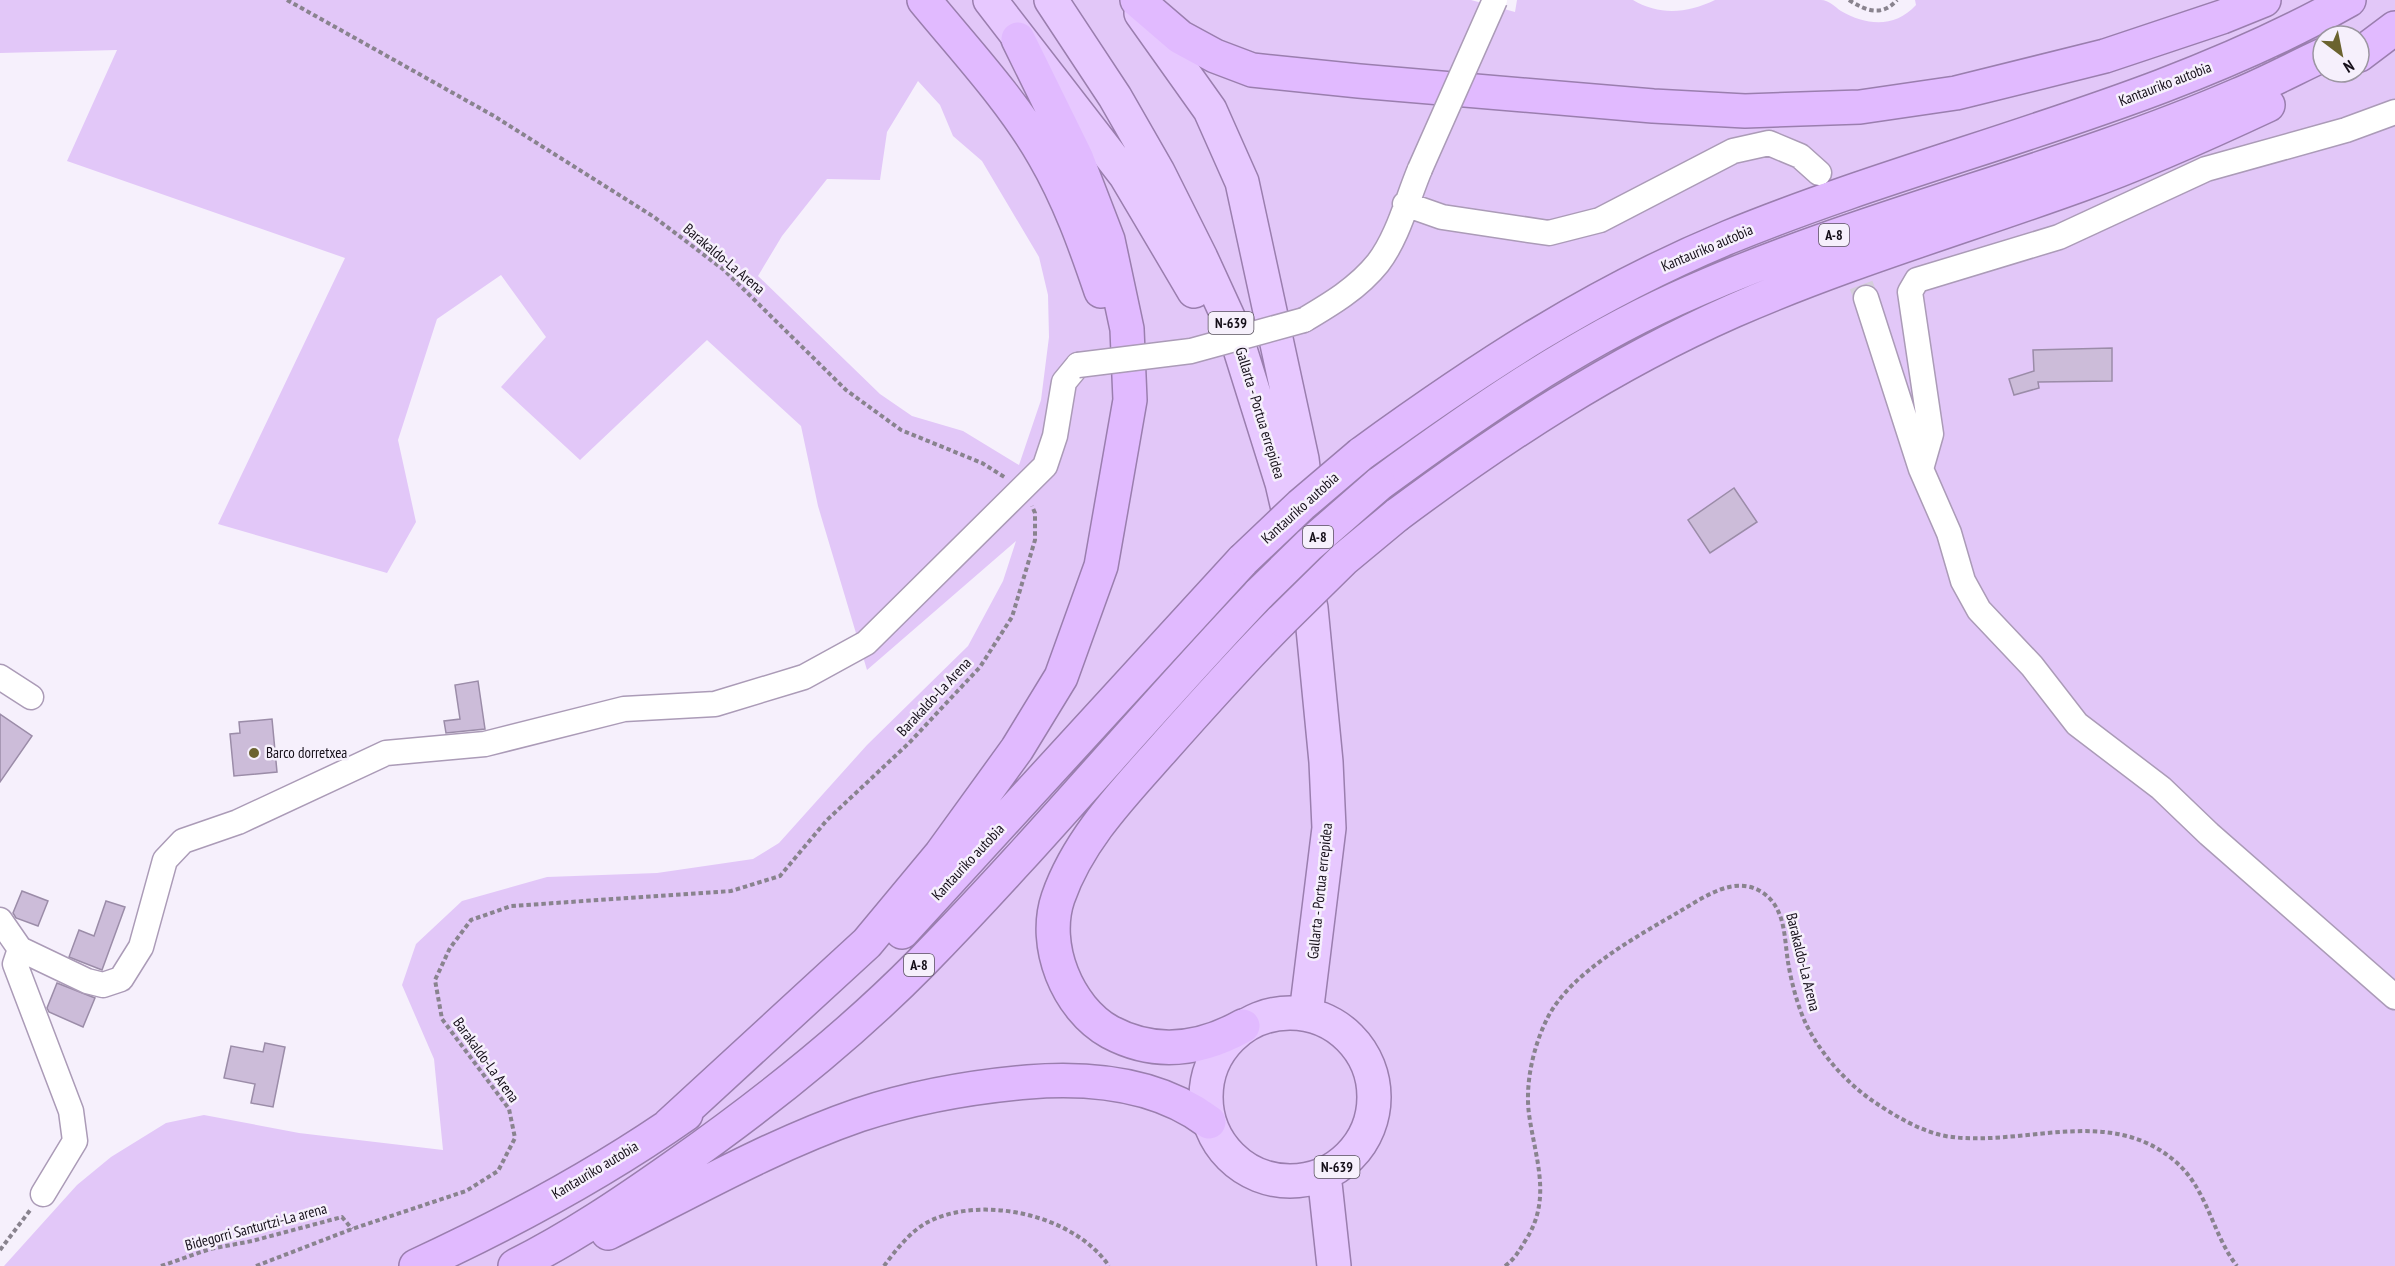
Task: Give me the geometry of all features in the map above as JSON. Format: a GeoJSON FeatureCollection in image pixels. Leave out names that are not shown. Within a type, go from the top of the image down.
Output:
{"type":"FeatureCollection","features":[{"type":"Feature","properties":{"kind":"highway"},"geometry":{"type":"LineString","coordinates":[[924,0],[994,86],[1043,155],[1076,218],[1105,301],[1119,397],[1117,483]]}},
{"type":"Feature","properties":{"kind":"highway"},"geometry":{"type":"LineString","coordinates":[[990,0],[1126,176],[1193,288],[1230,373],[1296,614]]}},
{"type":"Feature","properties":{"kind":"highway","name":"Gallarta - Portua errepidea"},"geometry":{"type":"LineString","coordinates":[[1051,0],[1115,97],[1158,172],[1234,330],[1282,483],[1296,614],[1322,710],[1329,828],[1306,1014]]}},
{"type":"Feature","properties":{"kind":"highway"},"geometry":{"type":"LineString","coordinates":[[1131,0],[1166,45],[1210,110],[1242,182],[1302,459],[1310,524],[1296,614]]}},
{"type":"Feature","properties":{"kind":"highway"},"geometry":{"type":"LineString","coordinates":[[1137,0],[1180,37],[1215,56],[1252,70],[1653,106],[1745,111],[1860,107],[1956,93],[2105,56],[2222,17],[2264,0]]}},
{"type":"Feature","properties":{"kind":"highway","name":"Kantauriko autobia"},"geometry":{"type":"LineString","coordinates":[[416,1266],[540,1203],[669,1125],[744,1073],[781,1043],[884,950],[950,882],[1243,560],[1301,505],[1361,454],[1514,347],[1588,304],[1668,264],[1833,198],[2123,100],[2243,54],[2349,0]]}},
{"type":"Feature","properties":{"kind":"highway"},"geometry":{"type":"LineString","coordinates":[[2371,28],[2395,14]]}},
{"type":"Feature","properties":{"kind":"highway"},"geometry":{"type":"LineString","coordinates":[[2371,46],[2395,28]]}},
{"type":"Feature","properties":{"kind":"highway"},"geometry":{"type":"LineString","coordinates":[[669,1125],[867,943],[941,854],[1017,749],[1061,677],[1101,566],[1130,400],[1126,329],[1108,240],[1076,157],[1018,39]]}},
{"type":"Feature","properties":{"kind":"highway","name":"A-8"},"geometry":{"type":"LineString","coordinates":[[515,1266],[584,1227],[726,1131],[858,1022],[919,965],[988,893],[1260,593],[1309,545],[1379,484],[1461,424],[1533,376],[1675,299],[1764,261],[1843,232],[2137,134],[2237,95],[2311,61]]}},
{"type":"Feature","properties":{"kind":"highway"},"geometry":{"type":"LineString","coordinates":[[1243,1026],[1218,1040],[1181,1049],[1147,1047],[1126,1040],[1088,1015],[1073,995],[1060,970],[1054,931],[1058,899],[1082,846],[1186,723],[1296,614],[1344,560],[1397,515],[1475,456],[1542,412],[1628,362],[1733,311],[1826,274],[2082,184],[2164,151],[2282,99],[2311,84]]}},
{"type":"Feature","properties":{"kind":"highway","name":"N-639"},"geometry":{"type":"LineString","coordinates":[[1274,1014],[1306,1014],[1337,1026],[1350,1036],[1360,1049],[1373,1079],[1375,1095],[1369,1127],[1351,1155],[1324,1174],[1294,1181],[1263,1176],[1242,1165],[1224,1149],[1209,1122],[1206,1090],[1212,1066],[1224,1044],[1243,1026],[1274,1014]]}},
{"type":"Feature","properties":{"kind":"highway"},"geometry":{"type":"LineString","coordinates":[[542,1266],[773,1151],[858,1116],[912,1100],[987,1086],[1060,1079],[1112,1083],[1154,1091],[1209,1122]]}},
{"type":"Feature","properties":{"kind":"highway","name":"N-639"},"geometry":{"type":"LineString","coordinates":[[1324,1174],[1334,1266]]}},
{"type":"Feature","properties":{"kind":"street"},"geometry":{"type":"LineString","coordinates":[[0,920],[20,949],[87,981],[103,985],[121,980],[141,947],[165,860],[183,841],[238,822],[386,753],[485,744],[624,709],[715,704],[804,676],[866,643],[1045,466],[1055,436],[1064,382],[1078,365],[1191,351],[1305,320],[1347,294],[1378,263],[1395,232],[1420,169],[1495,0]]}},
{"type":"Feature","properties":{"kind":"street"},"geometry":{"type":"LineString","coordinates":[[1921,469],[1931,434],[1910,292],[1917,280],[2059,237],[2206,169],[2346,130],[2395,112]]}},
{"type":"Feature","properties":{"kind":"street"},"geometry":{"type":"LineString","coordinates":[[1405,204],[1442,216],[1549,233],[1600,220],[1733,151],[1769,143],[1800,156],[1819,173]]}},
{"type":"Feature","properties":{"kind":"street"},"geometry":{"type":"LineString","coordinates":[[1866,298],[1921,469],[1949,533],[1964,581],[1979,610],[2032,666],[2077,724],[2161,788],[2209,834],[2395,997]]}},
{"type":"Feature","properties":{"kind":"street"},"geometry":{"type":"LineString","coordinates":[[0,677],[32,697]]}},
{"type":"Feature","properties":{"kind":"street"},"geometry":{"type":"LineString","coordinates":[[20,949],[15,964],[68,1098],[75,1141],[43,1194]]}},
{"type":"Feature","properties":{"kind":"path","name":"Barakaldo-La Arena"},"geometry":{"type":"LineString","coordinates":[[256,1266],[352,1229],[466,1191],[498,1171],[515,1138],[509,1108],[442,1019],[435,980],[450,948],[471,920],[511,906],[731,891],[780,876],[827,820],[909,743],[980,667],[1012,617],[1035,540],[1035,513],[1023,488],[982,463],[901,430],[873,410],[846,390],[724,270],[654,217],[494,116],[287,0]]}},
{"type":"Feature","properties":{"kind":"path"},"geometry":{"type":"LineString","coordinates":[[1850,0],[1863,9],[1874,12],[1886,9],[1897,0]]}},
{"type":"Feature","properties":{"kind":"path","name":"Barakaldo-La Arena"},"geometry":{"type":"LineString","coordinates":[[1505,1266],[1514,1259],[1532,1230],[1541,1205],[1541,1176],[1528,1112],[1530,1072],[1547,1017],[1571,987],[1600,962],[1713,892],[1743,884],[1762,892],[1776,907],[1785,926],[1788,964],[1806,1024],[1826,1056],[1850,1085],[1913,1125],[1951,1137],[2101,1131],[2139,1138],[2176,1162],[2203,1195],[2237,1266]]}},
{"type":"Feature","properties":{"kind":"path"},"geometry":{"type":"LineString","coordinates":[[0,1250],[43,1194]]}},
{"type":"Feature","properties":{"kind":"path"},"geometry":{"type":"LineString","coordinates":[[884,1266],[901,1244],[928,1222],[969,1209],[1009,1210],[1038,1218],[1083,1240],[1109,1266]]}},
{"type":"Feature","properties":{"kind":"path","name":"Bidegorri Santurtzi-La arena"},"geometry":{"type":"LineString","coordinates":[[161,1266],[210,1249],[252,1241],[342,1217],[352,1229]]}},
{"type":"Feature","properties":{"kind":"shaded area"},"geometry":{"type":"Polygon","coordinates":[[[0,0],[1471,0],[1515,12],[1517,0],[1633,0],[1653,9],[1674,11],[1695,8],[1715,0],[1824,0],[1861,20],[1880,22],[1899,18],[1916,5],[1915,0],[2395,0],[2395,1266],[4,1266],[77,1185],[111,1157],[166,1123],[204,1115],[299,1133],[443,1150],[434,1059],[402,985],[416,944],[462,901],[547,877],[657,873],[753,859],[779,843],[867,745],[968,646],[1003,581],[1016,541],[867,670],[818,506],[801,426],[707,340],[580,460],[501,387],[546,337],[501,275],[437,319],[398,440],[416,522],[387,573],[218,524],[345,258],[67,161],[117,50],[0,53],[0,0]],[[918,81],[887,132],[880,180],[827,179],[782,236],[758,276],[880,394],[912,416],[963,431],[1019,465],[1041,400],[1049,337],[1048,295],[1039,257],[982,161],[953,136],[940,105],[918,81]]]}},
{"type":"Feature","properties":{"kind":"building"},"geometry":{"type":"Polygon","coordinates":[[[2112,348],[2112,381],[2038,382],[2039,388],[2014,395],[2009,379],[2034,371],[2033,350],[2112,348]]]}},
{"type":"Feature","properties":{"kind":"building"},"geometry":{"type":"Polygon","coordinates":[[[1734,488],[1757,522],[1710,553],[1688,520],[1734,488]]]}},
{"type":"Feature","properties":{"kind":"building"},"geometry":{"type":"Polygon","coordinates":[[[478,681],[485,729],[446,733],[444,721],[460,719],[455,685],[478,681]]]}},
{"type":"Feature","properties":{"kind":"building"},"geometry":{"type":"Polygon","coordinates":[[[0,714],[32,736],[0,782],[0,714]]]}},
{"type":"Feature","properties":{"kind":"building","name":"Barco dorretxea"},"geometry":{"type":"Polygon","coordinates":[[[272,719],[277,772],[234,776],[230,734],[240,733],[239,722],[272,719]]]}},
{"type":"Feature","properties":{"kind":"building"},"geometry":{"type":"Polygon","coordinates":[[[22,891],[48,901],[38,926],[16,918],[13,913],[22,891]]]}},
{"type":"Feature","properties":{"kind":"building"},"geometry":{"type":"Polygon","coordinates":[[[106,901],[125,907],[102,970],[69,957],[79,930],[94,936],[106,901]]]}},
{"type":"Feature","properties":{"kind":"building"},"geometry":{"type":"Polygon","coordinates":[[[57,983],[95,998],[83,1027],[49,1012],[47,1008],[57,983]]]}},
{"type":"Feature","properties":{"kind":"building"},"geometry":{"type":"Polygon","coordinates":[[[265,1043],[285,1047],[273,1107],[251,1103],[255,1084],[224,1078],[231,1046],[263,1052],[265,1043]]]}},
{"type":"Feature","properties":{"kind":"tunnel"},"geometry":{"type":"LineString","coordinates":[[1823,184],[1866,298]]}},
{"type":"Feature","properties":{"kind":"place","name":"Barco dorretxea"},"geometry":{"type":"Point","coordinates":[254,753]}}]}
